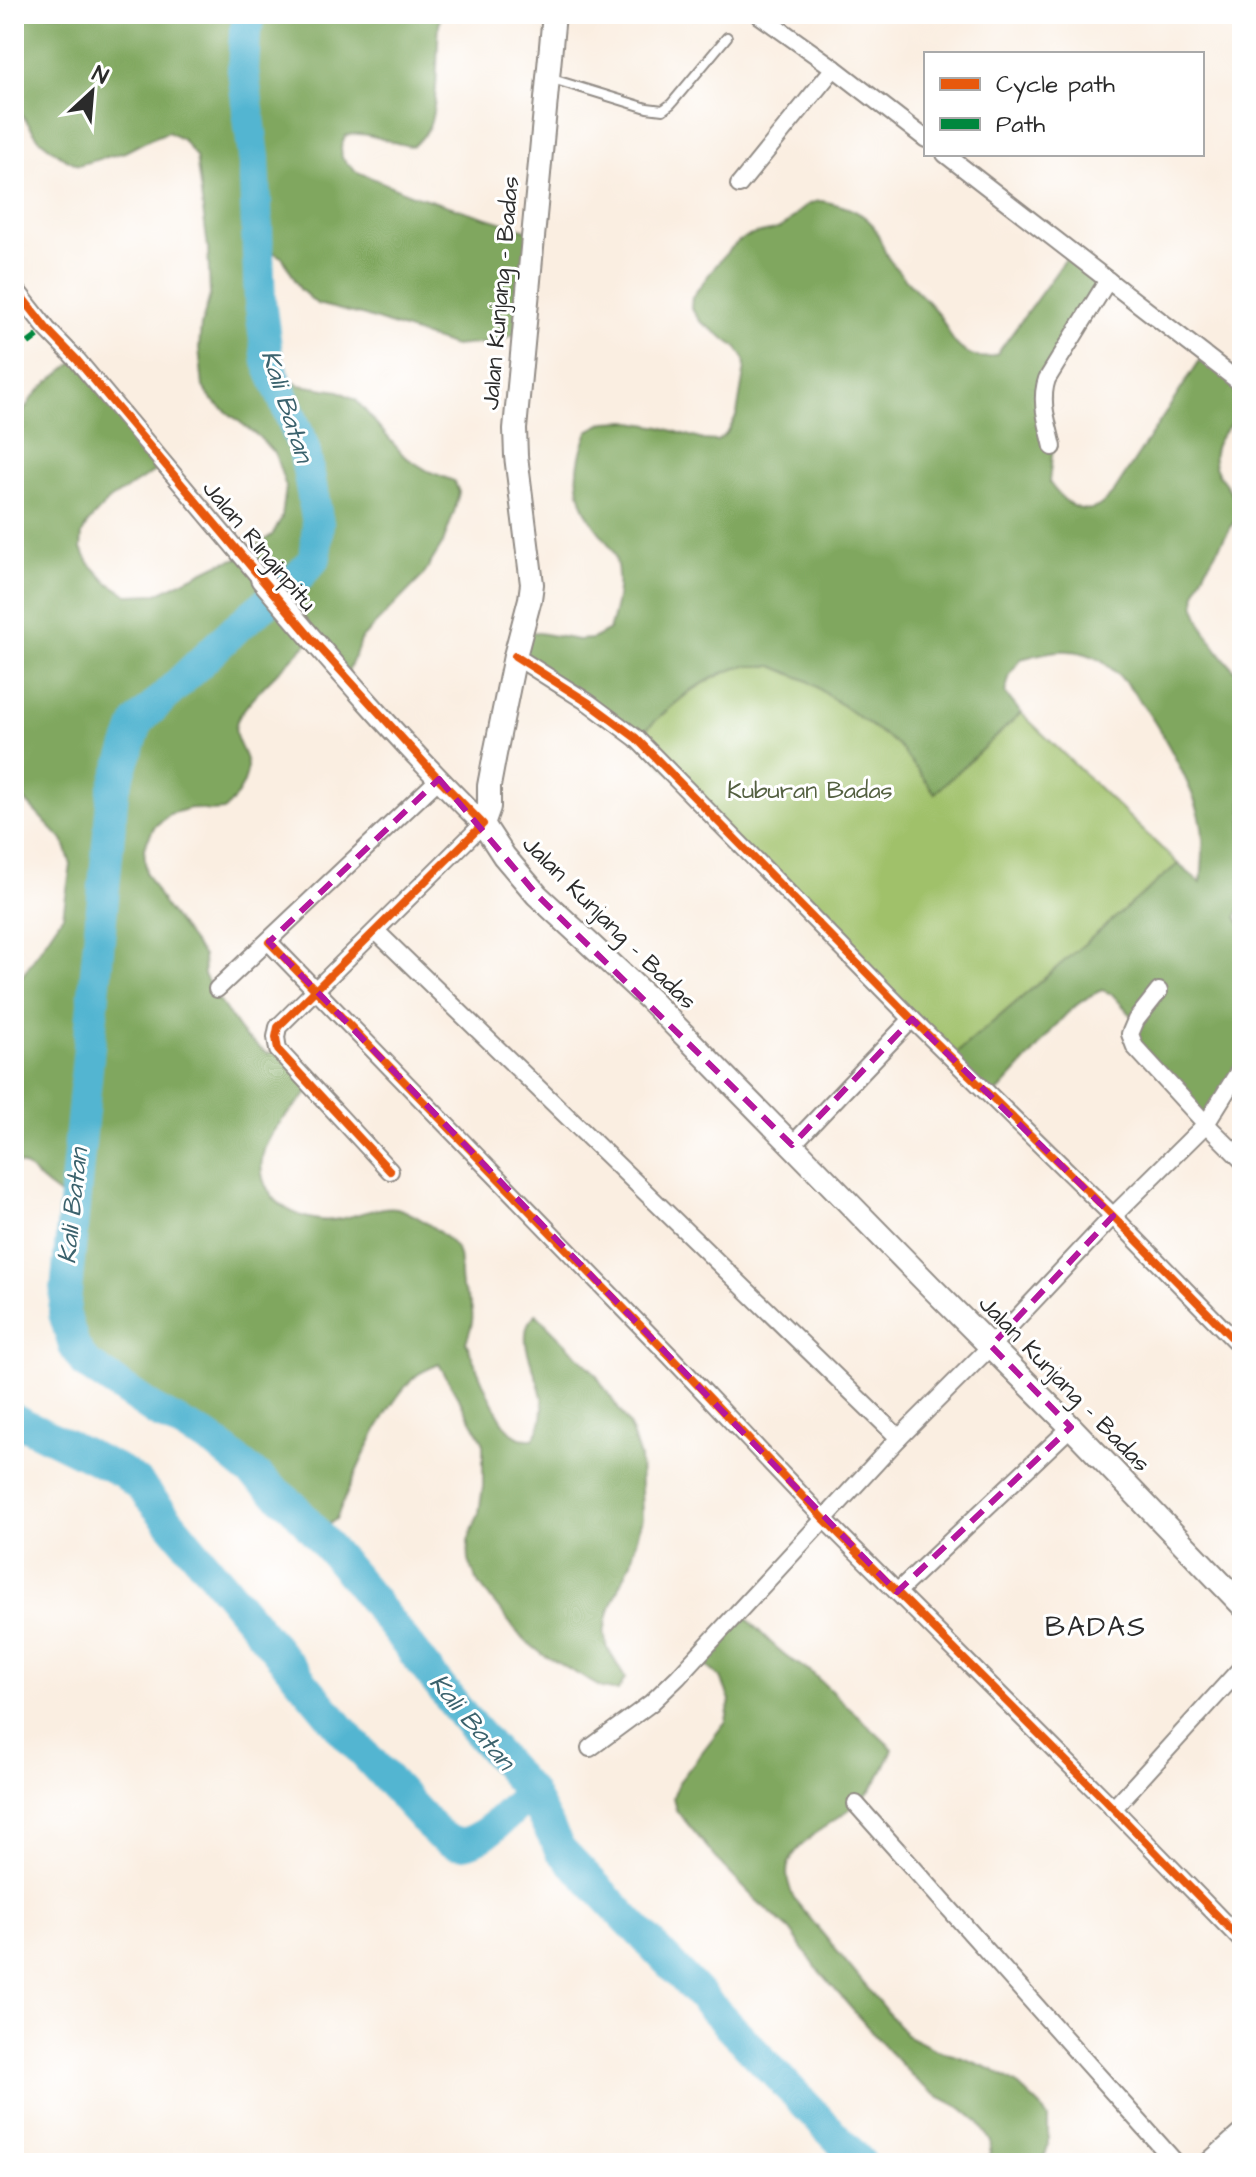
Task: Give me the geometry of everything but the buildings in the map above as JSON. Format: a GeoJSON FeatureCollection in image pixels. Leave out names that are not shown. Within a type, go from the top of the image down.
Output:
{"type":"FeatureCollection","features":[{"type":"Feature","properties":{"kind":"main road","name":"Jalan Kunjang - Badas"},"geometry":{"type":"LineString","coordinates":[[554,14],[515,429],[532,584],[491,776],[489,807],[483,824],[504,856],[537,895],[649,999],[1242,1605]]}},
{"type":"Feature","properties":{"kind":"main road"},"geometry":{"type":"LineString","coordinates":[[1214,2163],[1242,2138]]}},
{"type":"Feature","properties":{"kind":"street"},"geometry":{"type":"LineString","coordinates":[[758,14],[924,137]]}},
{"type":"Feature","properties":{"kind":"street"},"geometry":{"type":"LineString","coordinates":[[739,185],[834,68]]}},
{"type":"Feature","properties":{"kind":"street"},"geometry":{"type":"LineString","coordinates":[[948,156],[1242,384]]}},
{"type":"Feature","properties":{"kind":"street"},"geometry":{"type":"LineString","coordinates":[[1053,447],[1043,390],[1108,280]]}},
{"type":"Feature","properties":{"kind":"street","name":"Jalan RInginpitu"},"geometry":{"type":"LineString","coordinates":[[14,287],[312,639],[483,824]]}},
{"type":"Feature","properties":{"kind":"street"},"geometry":{"type":"LineString","coordinates":[[515,656],[589,703],[636,738],[674,773],[765,871],[1242,1348]]}},
{"type":"Feature","properties":{"kind":"street"},"geometry":{"type":"LineString","coordinates":[[217,989],[439,779]]}},
{"type":"Feature","properties":{"kind":"street"},"geometry":{"type":"LineString","coordinates":[[390,1171],[278,1050],[278,1027],[483,824]]}},
{"type":"Feature","properties":{"kind":"street"},"geometry":{"type":"LineString","coordinates":[[376,931],[899,1438]]}},
{"type":"Feature","properties":{"kind":"street"},"geometry":{"type":"LineString","coordinates":[[269,942],[825,1520],[1242,1941]]}},
{"type":"Feature","properties":{"kind":"street"},"geometry":{"type":"LineString","coordinates":[[1159,991],[1136,1020],[1130,1034],[1135,1047],[1242,1160]]}},
{"type":"Feature","properties":{"kind":"street"},"geometry":{"type":"LineString","coordinates":[[792,1145],[912,1019]]}},
{"type":"Feature","properties":{"kind":"street"},"geometry":{"type":"LineString","coordinates":[[590,1748],[660,1695],[899,1438],[1206,1124],[1242,1066]]}},
{"type":"Feature","properties":{"kind":"street"},"geometry":{"type":"LineString","coordinates":[[897,1592],[1071,1427]]}},
{"type":"Feature","properties":{"kind":"street"},"geometry":{"type":"LineString","coordinates":[[1113,1809],[1242,1667]]}},
{"type":"Feature","properties":{"kind":"street"},"geometry":{"type":"LineString","coordinates":[[856,1804],[1176,2163]]}},
{"type":"Feature","properties":{"kind":"lane"},"geometry":{"type":"LineString","coordinates":[[548,77],[647,108],[663,110],[727,37]]}},
{"type":"Feature","properties":{"kind":"highlighted area"},"geometry":{"type":"Polygon","coordinates":[[[439,779],[537,895],[792,1145],[912,1019],[1113,1216],[991,1346],[1071,1427],[897,1592],[269,942],[439,779]]]}},
{"type":"Feature","properties":{"kind":"green space"},"geometry":{"type":"Polygon","coordinates":[[[14,14],[440,14],[435,96],[426,132],[413,146],[370,135],[345,136],[341,147],[342,158],[355,171],[410,194],[533,232],[524,332],[488,343],[454,346],[365,316],[317,304],[300,289],[283,258],[271,251],[258,260],[263,332],[272,372],[299,385],[339,391],[356,400],[404,456],[428,471],[454,481],[459,492],[443,543],[422,577],[362,638],[346,677],[311,640],[257,693],[236,724],[247,774],[230,805],[225,810],[191,808],[170,814],[154,827],[144,848],[146,873],[164,905],[203,956],[204,975],[244,1036],[268,1054],[278,1050],[313,1088],[276,1127],[264,1149],[261,1164],[263,1178],[277,1201],[288,1210],[326,1221],[397,1208],[423,1221],[450,1241],[459,1255],[461,1285],[472,1311],[466,1342],[496,1409],[520,1438],[533,1439],[541,1423],[543,1408],[526,1337],[528,1324],[536,1314],[594,1372],[629,1425],[640,1458],[642,1518],[631,1562],[609,1611],[604,1633],[608,1649],[625,1678],[618,1691],[602,1688],[542,1654],[521,1637],[477,1581],[469,1561],[468,1541],[479,1513],[483,1487],[483,1441],[439,1364],[418,1374],[392,1405],[370,1443],[336,1519],[314,1531],[293,1506],[214,1442],[157,1412],[85,1363],[74,1345],[64,1313],[75,1210],[28,1168],[14,1162],[14,1057],[20,1044],[20,1025],[14,1015],[14,988],[63,915],[71,865],[64,842],[14,789],[14,453],[19,425],[36,394],[77,360],[164,465],[108,501],[82,534],[81,549],[90,564],[107,582],[128,595],[157,594],[218,564],[242,557],[273,534],[282,517],[286,487],[275,454],[259,437],[212,400],[203,387],[199,348],[201,326],[210,295],[208,248],[196,157],[183,140],[168,132],[125,152],[78,165],[39,139],[14,103],[14,14]]]}},
{"type":"Feature","properties":{"kind":"green space"},"geometry":{"type":"Polygon","coordinates":[[[821,201],[866,218],[876,230],[892,264],[938,314],[955,343],[965,352],[978,357],[997,354],[1071,252],[1108,280],[1047,379],[1053,447],[1049,482],[1058,494],[1077,508],[1099,506],[1114,492],[1204,354],[1242,384],[1242,412],[1220,437],[1214,453],[1218,472],[1234,497],[1237,516],[1196,593],[1198,615],[1203,627],[1242,678],[1242,904],[1237,917],[1242,926],[1242,1077],[1206,1124],[1135,1047],[1136,1020],[1112,994],[1102,990],[1065,1016],[992,1098],[951,1058],[1178,864],[1201,883],[1202,828],[1191,792],[1154,721],[1120,677],[1103,662],[1069,651],[1021,659],[1010,675],[1005,693],[1021,713],[935,793],[898,745],[808,681],[773,666],[743,666],[720,674],[689,691],[636,738],[515,656],[522,630],[578,640],[592,639],[609,630],[618,593],[615,556],[587,513],[579,491],[578,468],[588,431],[605,422],[627,421],[661,427],[703,440],[717,441],[728,432],[737,414],[744,358],[736,347],[700,321],[691,308],[692,297],[736,243],[752,235],[780,228],[805,206],[821,201]]]}},
{"type":"Feature","properties":{"kind":"green space","name":"Kuburan Badas"},"geometry":{"type":"Polygon","coordinates":[[[743,666],[773,666],[808,681],[898,745],[935,793],[1021,713],[1178,864],[951,1058],[636,738],[698,687],[743,666]]]}},
{"type":"Feature","properties":{"kind":"green space"},"geometry":{"type":"Polygon","coordinates":[[[740,1611],[772,1644],[810,1671],[893,1749],[868,1793],[800,1846],[794,1855],[787,1872],[794,1899],[906,2035],[934,2049],[993,2070],[1019,2086],[1041,2107],[1048,2119],[1048,2145],[1043,2163],[989,2163],[991,2142],[980,2123],[962,2108],[918,2082],[818,1970],[790,1930],[723,1866],[676,1810],[673,1797],[679,1782],[726,1721],[730,1700],[721,1678],[696,1657],[740,1611]]]}},
{"type":"Feature","properties":{"kind":"waterway","name":"Kali Batan"},"geometry":{"type":"LineString","coordinates":[[251,14],[245,31],[243,70],[254,157],[260,301],[268,362],[304,448],[318,523],[315,558],[138,722],[113,791],[64,1313],[74,1346],[85,1363],[157,1412],[214,1442],[293,1506],[355,1578],[464,1717],[530,1792],[560,1849],[861,2163]]}},
{"type":"Feature","properties":{"kind":"waterway"},"geometry":{"type":"LineString","coordinates":[[14,1419],[124,1473],[140,1486],[344,1732],[439,1835],[457,1843],[476,1839],[496,1825],[530,1792]]}},
{"type":"Feature","properties":{"kind":"marked path"},"geometry":{"type":"LineString","coordinates":[[14,354],[47,329]]}},
{"type":"Feature","properties":{"kind":"cycle path"},"geometry":{"type":"LineString","coordinates":[[14,287],[312,639],[483,824],[278,1027],[278,1050],[390,1171]]}},
{"type":"Feature","properties":{"kind":"cycle path"},"geometry":{"type":"LineString","coordinates":[[515,656],[589,703],[636,738],[1242,1348]]}},
{"type":"Feature","properties":{"kind":"cycle path"},"geometry":{"type":"LineString","coordinates":[[269,942],[825,1520],[1242,1941]]}},
{"type":"Feature","properties":{"kind":"district","name":"BADAS"},"geometry":{"type":"Point","coordinates":[1096,1627]}}]}
